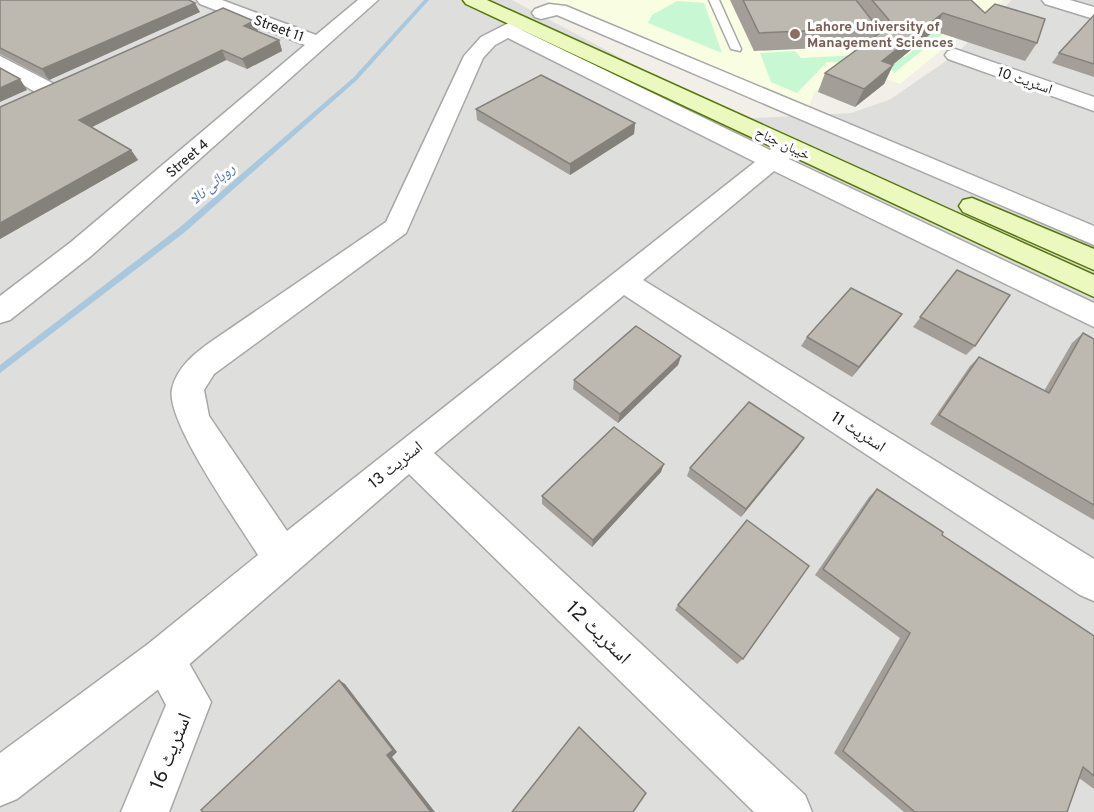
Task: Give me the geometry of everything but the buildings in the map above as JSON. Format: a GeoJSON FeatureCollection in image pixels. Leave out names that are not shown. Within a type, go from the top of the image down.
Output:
{"type":"FeatureCollection","features":[{"type":"Feature","properties":{"kind":"main road","name":"خیبان جناح"},"geometry":{"type":"LineString","coordinates":[[472,0],[521,16],[1094,260]]}},
{"type":"Feature","properties":{"kind":"main road","name":"خیبان جناح"},"geometry":{"type":"LineString","coordinates":[[782,153],[1094,287]]}},
{"type":"Feature","properties":{"kind":"street","name":"Street 4"},"geometry":{"type":"LineString","coordinates":[[0,312],[81,249],[369,0]]}},
{"type":"Feature","properties":{"kind":"street"},"geometry":{"type":"LineString","coordinates":[[1051,0],[1094,13]]}},
{"type":"Feature","properties":{"kind":"street","name":"Street 11"},"geometry":{"type":"LineString","coordinates":[[206,9],[228,9],[319,43]]}},
{"type":"Feature","properties":{"kind":"street"},"geometry":{"type":"LineString","coordinates":[[282,558],[196,425],[186,406],[189,385],[202,365],[223,348],[383,239],[397,227],[474,56],[488,41],[521,16],[549,9],[560,10],[1094,236]]}},
{"type":"Feature","properties":{"kind":"street"},"geometry":{"type":"LineString","coordinates":[[521,16],[1094,316]]}},
{"type":"Feature","properties":{"kind":"street","name":"اسٹریٹ 10"},"geometry":{"type":"LineString","coordinates":[[955,55],[1094,104]]}},
{"type":"Feature","properties":{"kind":"street"},"geometry":{"type":"LineString","coordinates":[[0,62],[48,90]]}},
{"type":"Feature","properties":{"kind":"street"},"geometry":{"type":"LineString","coordinates":[[29,99],[69,80]]}},
{"type":"Feature","properties":{"kind":"street","name":"اسٹریٹ 13"},"geometry":{"type":"LineString","coordinates":[[0,782],[163,659],[410,452],[782,153]]}},
{"type":"Feature","properties":{"kind":"street","name":"اسٹریٹ 11"},"geometry":{"type":"LineString","coordinates":[[623,281],[1094,581]]}},
{"type":"Feature","properties":{"kind":"street","name":"اسٹریٹ 12"},"geometry":{"type":"LineString","coordinates":[[410,452],[788,812]]}},
{"type":"Feature","properties":{"kind":"street","name":"اسٹریٹ 16"},"geometry":{"type":"LineString","coordinates":[[145,812],[189,702],[163,659]]}},
{"type":"Feature","properties":{"kind":"lane"},"geometry":{"type":"LineString","coordinates":[[714,0],[736,49]]}},
{"type":"Feature","properties":{"kind":"shaded area"},"geometry":{"type":"Polygon","coordinates":[[[0,0],[512,0],[736,119],[851,113],[889,100],[955,55],[1012,0],[1094,0],[1094,812],[0,812],[0,0]]]}},
{"type":"Feature","properties":{"kind":"shaded area","name":"Lahore University of Management Sciences"},"geometry":{"type":"Polygon","coordinates":[[[545,0],[1003,0],[900,84],[860,69],[839,69],[814,93],[809,107],[545,0]]]}},
{"type":"Feature","properties":{"kind":"green space"},"geometry":{"type":"Polygon","coordinates":[[[852,0],[963,18],[894,73],[874,46],[905,57],[926,40],[896,30],[878,43],[852,0]]]}},
{"type":"Feature","properties":{"kind":"green space"},"geometry":{"type":"Polygon","coordinates":[[[677,1],[704,3],[722,53],[648,23],[652,15],[677,1]]]}},
{"type":"Feature","properties":{"kind":"green space"},"geometry":{"type":"Polygon","coordinates":[[[795,51],[801,58],[859,55],[861,63],[827,62],[797,93],[771,82],[760,53],[795,51]]]}},
{"type":"Feature","properties":{"kind":"waterway","name":"روہائی نالا"},"geometry":{"type":"LineString","coordinates":[[0,370],[182,230],[355,79],[427,0]]}},
{"type":"Feature","properties":{"kind":"place","name":"Lahore University of Management Sciences"},"geometry":{"type":"Point","coordinates":[795,34]}}]}
